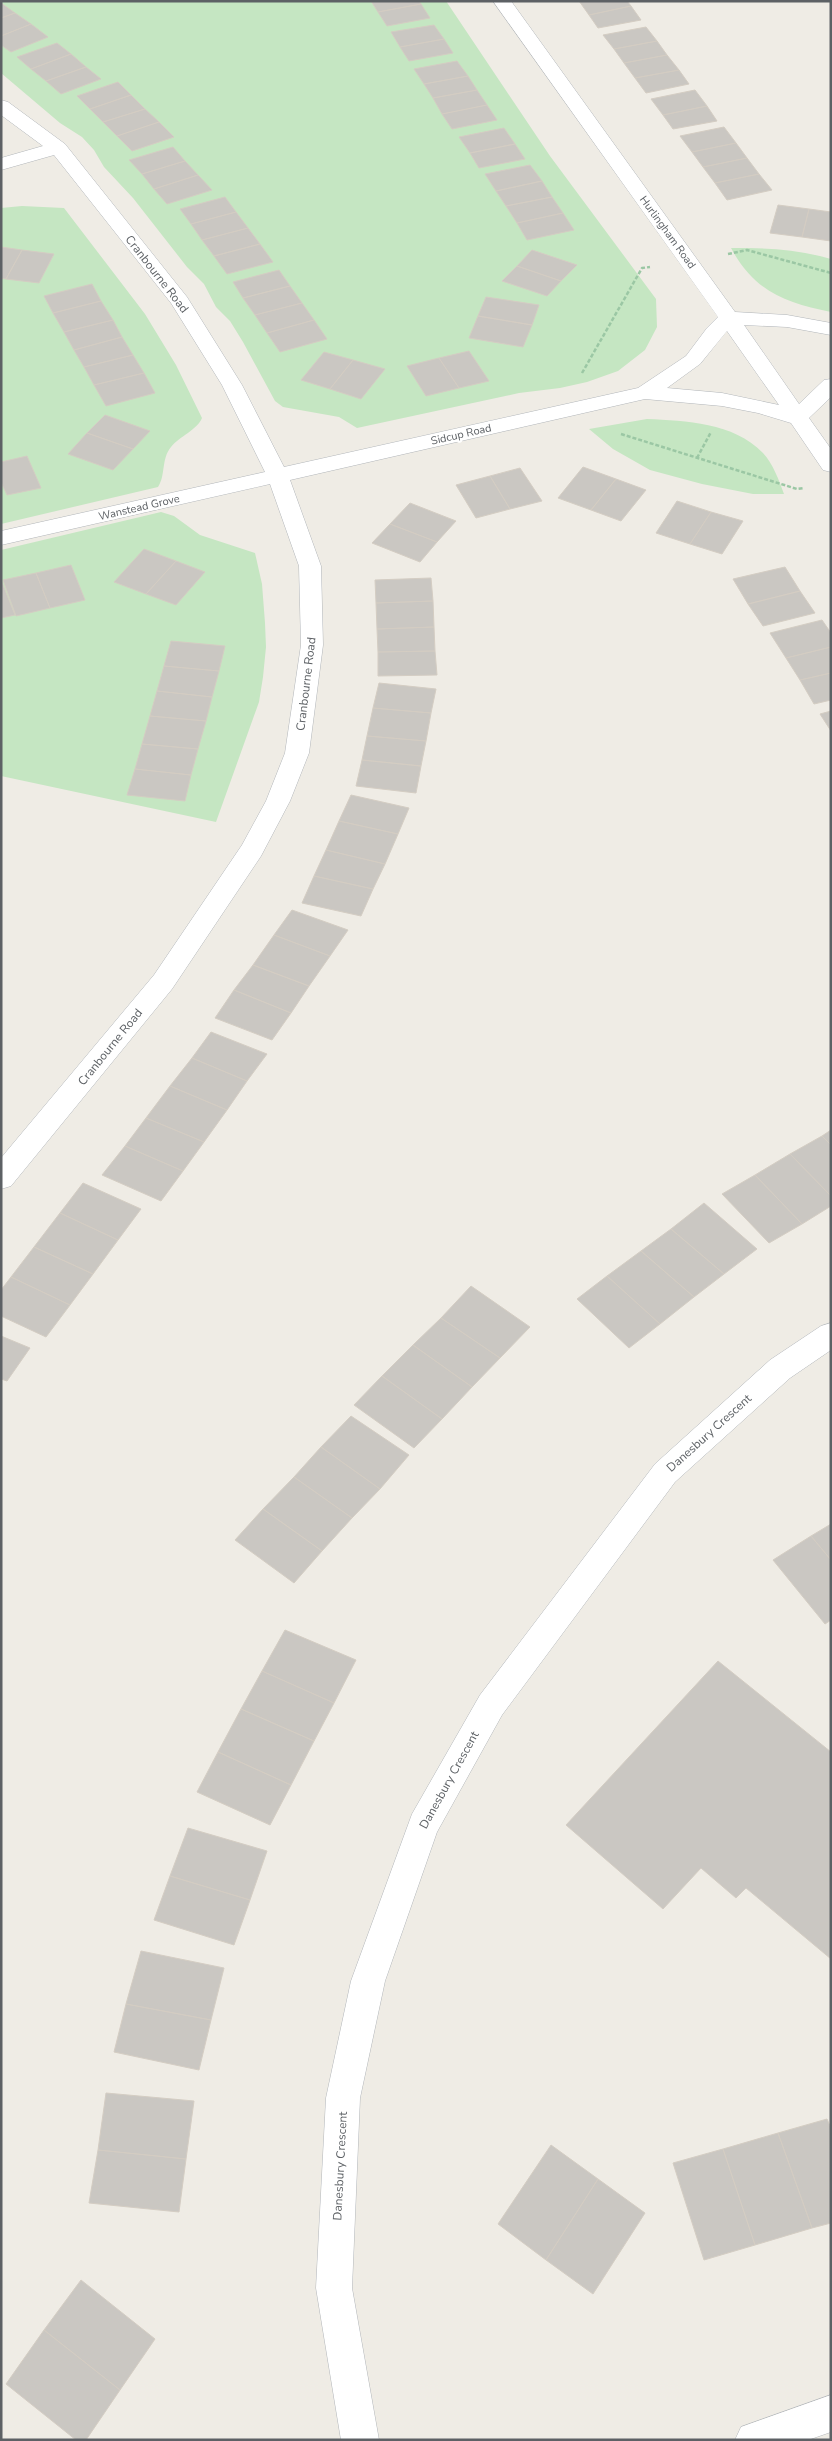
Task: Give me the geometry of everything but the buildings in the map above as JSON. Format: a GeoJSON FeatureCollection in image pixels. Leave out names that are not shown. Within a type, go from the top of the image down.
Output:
{"type":"FeatureCollection","features":[{"type":"Feature","properties":{"kind":"street","name":"Hurlingham Road"},"geometry":{"type":"LineString","coordinates":[[502,1],[729,318],[796,418],[831,465]]}},
{"type":"Feature","properties":{"kind":"street","name":"Cranbourne Road"},"geometry":{"type":"LineString","coordinates":[[1,106],[58,148],[180,301],[232,385],[277,476],[310,566],[312,645],[297,752],[278,801],[252,850],[169,974],[1,1178]]}},
{"type":"Feature","properties":{"kind":"street"},"geometry":{"type":"LineString","coordinates":[[1,164],[58,148]]}},
{"type":"Feature","properties":{"kind":"street"},"geometry":{"type":"LineString","coordinates":[[729,318],[787,322],[831,329]]}},
{"type":"Feature","properties":{"kind":"street","name":"Sidcup Road"},"geometry":{"type":"LineString","coordinates":[[645,393],[693,360],[714,332],[729,318]]}},
{"type":"Feature","properties":{"kind":"street"},"geometry":{"type":"LineString","coordinates":[[796,418],[831,386]]}},
{"type":"Feature","properties":{"kind":"street","name":"Sidcup Road"},"geometry":{"type":"LineString","coordinates":[[277,476],[645,393],[684,395],[763,407],[796,418]]}},
{"type":"Feature","properties":{"kind":"street","name":"Wanstead Grove"},"geometry":{"type":"LineString","coordinates":[[1,538],[277,476]]}},
{"type":"Feature","properties":{"kind":"street","name":"Danesbury Crescent"},"geometry":{"type":"LineString","coordinates":[[360,2440],[334,2288],[343,2098],[368,1981],[423,1825],[491,1705],[665,1473],[780,1369],[831,1335]]}},
{"type":"Feature","properties":{"kind":"street"},"geometry":{"type":"LineString","coordinates":[[754,2440],[831,2413]]}},
{"type":"Feature","properties":{"kind":"path"},"geometry":{"type":"LineString","coordinates":[[689,262],[747,250],[831,273]]}},
{"type":"Feature","properties":{"kind":"green space"},"geometry":{"type":"Polygon","coordinates":[[[1,1],[446,1],[550,156],[656,299],[657,327],[645,350],[618,371],[587,382],[560,388],[519,393],[357,428],[339,417],[283,407],[275,401],[243,342],[230,321],[216,307],[204,284],[187,267],[133,198],[104,167],[94,150],[82,137],[60,123],[1,73],[1,1]]]}},
{"type":"Feature","properties":{"kind":"green space"},"geometry":{"type":"Polygon","coordinates":[[[22,206],[64,208],[145,314],[176,365],[202,418],[196,426],[171,447],[166,457],[158,487],[1,524],[1,208],[22,206]]]}},
{"type":"Feature","properties":{"kind":"green space"},"geometry":{"type":"Polygon","coordinates":[[[731,248],[781,250],[831,259],[831,312],[799,304],[772,293],[750,275],[731,248]]]}},
{"type":"Feature","properties":{"kind":"green space"},"geometry":{"type":"Polygon","coordinates":[[[647,419],[693,422],[723,429],[738,435],[767,457],[784,494],[753,494],[702,484],[650,470],[613,449],[589,429],[647,419]]]}},
{"type":"Feature","properties":{"kind":"green space"},"geometry":{"type":"Polygon","coordinates":[[[161,512],[174,516],[200,535],[255,553],[262,584],[266,647],[259,702],[216,822],[1,776],[1,550],[161,512]]]}}]}
